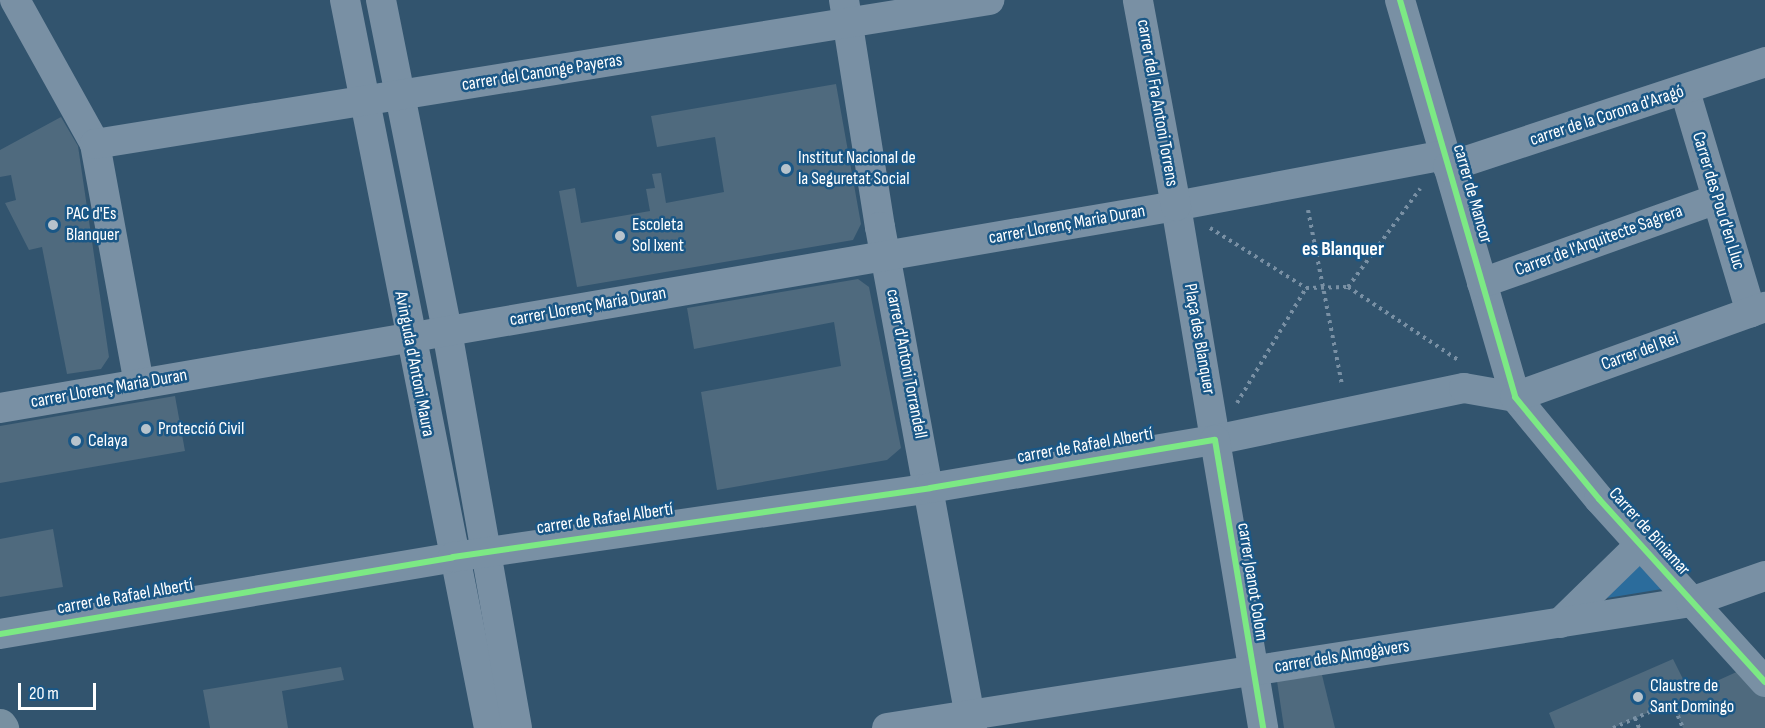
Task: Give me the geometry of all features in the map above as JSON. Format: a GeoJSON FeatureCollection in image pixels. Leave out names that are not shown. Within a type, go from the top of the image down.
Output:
{"type":"FeatureCollection","features":[{"type":"Feature","properties":{"kind":"street"},"geometry":{"type":"LineString","coordinates":[[15,0],[95,144],[139,384]]}},
{"type":"Feature","properties":{"kind":"street","name":"Avinguda d'Antoni Maura"},"geometry":{"type":"LineString","coordinates":[[345,0],[409,338],[489,728]]}},
{"type":"Feature","properties":{"kind":"street","name":"Avinguda d'Antoni Maura"},"geometry":{"type":"LineString","coordinates":[[381,0],[447,331],[517,728]]}},
{"type":"Feature","properties":{"kind":"street","name":"carrer del Canonge Payeras"},"geometry":{"type":"LineString","coordinates":[[95,144],[364,103],[846,12],[989,0]]}},
{"type":"Feature","properties":{"kind":"street","name":"carrer del Fra Antoni Torrens"},"geometry":{"type":"LineString","coordinates":[[1138,0],[1176,206]]}},
{"type":"Feature","properties":{"kind":"street","name":"carrer de Mancor"},"geometry":{"type":"LineString","coordinates":[[1400,0],[1515,397]]}},
{"type":"Feature","properties":{"kind":"street","name":"carrer d'Antoni Torrandell"},"geometry":{"type":"LineString","coordinates":[[846,12],[886,256],[930,488],[970,720]]}},
{"type":"Feature","properties":{"kind":"street","name":"carrer de la Corona d'Aragó"},"geometry":{"type":"LineString","coordinates":[[1447,161],[1685,91],[1765,62]]}},
{"type":"Feature","properties":{"kind":"street","name":"Carrer des Pou d'en Lluc"},"geometry":{"type":"LineString","coordinates":[[1685,91],[1716,199],[1758,310]]}},
{"type":"Feature","properties":{"kind":"street"},"geometry":{"type":"LineString","coordinates":[[1176,206],[1303,182],[1447,161]]}},
{"type":"Feature","properties":{"kind":"street","name":"Carrer de l'Arquitecte Sagrera"},"geometry":{"type":"LineString","coordinates":[[1482,283],[1716,199]]}},
{"type":"Feature","properties":{"kind":"street","name":"carrer Llorenç Maria Duran"},"geometry":{"type":"LineString","coordinates":[[0,408],[1176,206]]}},
{"type":"Feature","properties":{"kind":"street","name":"Plaça des Blanquer"},"geometry":{"type":"LineString","coordinates":[[1176,206],[1215,440]]}},
{"type":"Feature","properties":{"kind":"street","name":"Carrer del Rei"},"geometry":{"type":"LineString","coordinates":[[1515,397],[1758,310]]}},
{"type":"Feature","properties":{"kind":"street"},"geometry":{"type":"LineString","coordinates":[[1215,440],[1464,388],[1515,397]]}},
{"type":"Feature","properties":{"kind":"street","name":"Carrer de Biniamar"},"geometry":{"type":"LineString","coordinates":[[1515,397],[1640,545],[1763,677]]}},
{"type":"Feature","properties":{"kind":"street","name":"carrer de Rafael Albertí"},"geometry":{"type":"LineString","coordinates":[[0,634],[453,557],[930,488],[1215,440]]}},
{"type":"Feature","properties":{"kind":"street","name":"carrer Joanot Colom"},"geometry":{"type":"LineString","coordinates":[[1215,440],[1263,728]]}},
{"type":"Feature","properties":{"kind":"street"},"geometry":{"type":"LineString","coordinates":[[1560,623],[1640,545]]}},
{"type":"Feature","properties":{"kind":"street","name":"carrer dels Almogàvers"},"geometry":{"type":"LineString","coordinates":[[887,728],[970,720],[1252,669],[1691,602],[1765,576]]}},
{"type":"Feature","properties":{"kind":"path"},"geometry":{"type":"LineString","coordinates":[[1347,287],[1447,161]]}},
{"type":"Feature","properties":{"kind":"path"},"geometry":{"type":"LineString","coordinates":[[1303,182],[1347,412]]}},
{"type":"Feature","properties":{"kind":"path"},"geometry":{"type":"LineString","coordinates":[[1176,206],[1306,288],[1323,285],[1347,287],[1468,366]]}},
{"type":"Feature","properties":{"kind":"path"},"geometry":{"type":"LineString","coordinates":[[1215,440],[1306,288]]}},
{"type":"Feature","properties":{"kind":"path"},"geometry":{"type":"LineString","coordinates":[[1613,728],[1672,702],[1683,728]]}},
{"type":"Feature","properties":{"kind":"path"},"geometry":{"type":"LineString","coordinates":[[1635,718],[1639,728]]}},
{"type":"Feature","properties":{"kind":"shaded area"},"geometry":{"type":"Polygon","coordinates":[[[1639,565],[1662,589],[1607,598],[1639,565]]]}},
{"type":"Feature","properties":{"kind":"building","name":"Institut Nacional de la Seguretat Social"},"geometry":{"type":"Polygon","coordinates":[[[836,84],[861,224],[853,240],[577,287],[559,191],[575,188],[581,223],[650,211],[646,189],[655,188],[652,174],[661,173],[666,203],[724,192],[715,137],[657,147],[651,116],[836,84]]]}},
{"type":"Feature","properties":{"kind":"building","name":"PAC d'Es Blanquer"},"geometry":{"type":"Polygon","coordinates":[[[61,117],[78,146],[109,357],[101,369],[67,374],[42,247],[29,250],[5,203],[16,200],[11,175],[0,177],[0,150],[61,117]]]}},
{"type":"Feature","properties":{"kind":"building"},"geometry":{"type":"Polygon","coordinates":[[[858,279],[869,287],[901,448],[887,460],[717,490],[701,392],[841,366],[834,322],[694,349],[687,308],[858,279]]]}},
{"type":"Feature","properties":{"kind":"building"},"geometry":{"type":"Polygon","coordinates":[[[175,396],[185,451],[0,483],[0,426],[175,396]]]}},
{"type":"Feature","properties":{"kind":"building"},"geometry":{"type":"Polygon","coordinates":[[[53,529],[63,587],[0,597],[0,539],[53,529]]]}},
{"type":"Feature","properties":{"kind":"building","name":"Claustre de Sant Domingo"},"geometry":{"type":"Polygon","coordinates":[[[1673,659],[1690,693],[1741,670],[1765,696],[1765,728],[1683,728],[1672,702],[1613,728],[1555,728],[1549,713],[1673,659]]]}},
{"type":"Feature","properties":{"kind":"building"},"geometry":{"type":"Polygon","coordinates":[[[341,667],[344,680],[282,691],[288,728],[210,728],[203,690],[341,667]]]}},
{"type":"Feature","properties":{"kind":"building"},"geometry":{"type":"Polygon","coordinates":[[[1322,675],[1335,728],[1284,728],[1277,681],[1322,675]]]}},
{"type":"Feature","properties":{"kind":"cycle path"},"geometry":{"type":"LineString","coordinates":[[1400,0],[1515,397],[1599,499],[1765,682]]}},
{"type":"Feature","properties":{"kind":"cycle path"},"geometry":{"type":"LineString","coordinates":[[0,634],[453,557],[930,488],[1215,440],[1263,728]]}},
{"type":"Feature","properties":{"kind":"place","name":"Institut Nacional de la Seguretat Social"},"geometry":{"type":"Point","coordinates":[786,169]}},
{"type":"Feature","properties":{"kind":"place","name":"PAC d'Es Blanquer"},"geometry":{"type":"Point","coordinates":[53,225]}},
{"type":"Feature","properties":{"kind":"place","name":"Escoleta Sol Ixent"},"geometry":{"type":"Point","coordinates":[620,236]}},
{"type":"Feature","properties":{"kind":"place","name":"Protecció Civil"},"geometry":{"type":"Point","coordinates":[146,429]}},
{"type":"Feature","properties":{"kind":"place","name":"Celaya"},"geometry":{"type":"Point","coordinates":[76,441]}},
{"type":"Feature","properties":{"kind":"place","name":"Claustre de Sant Domingo"},"geometry":{"type":"Point","coordinates":[1638,697]}},
{"type":"Feature","properties":{"kind":"district","name":"es Blanquer"},"geometry":{"type":"Point","coordinates":[1343,249]}}]}
